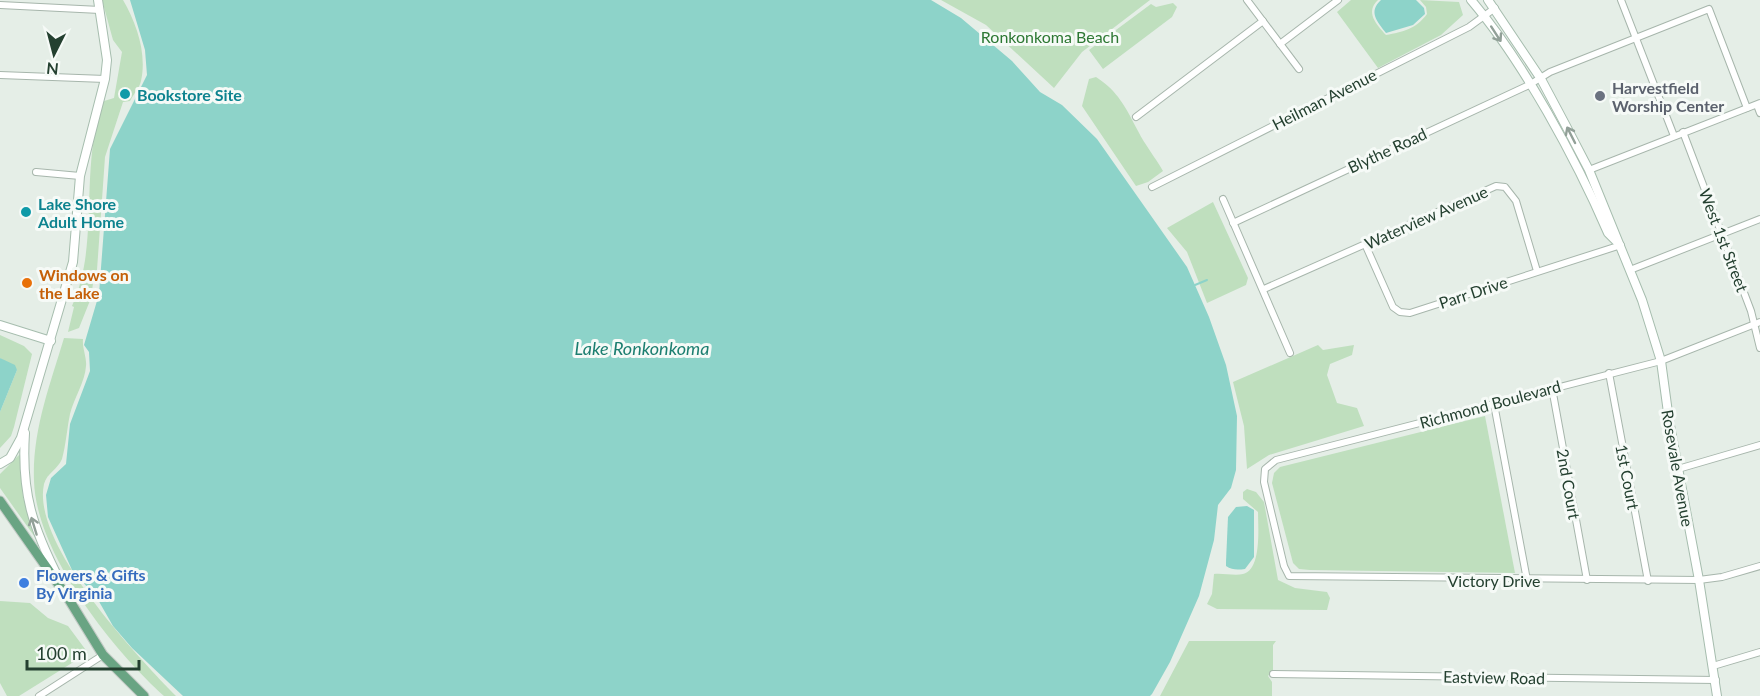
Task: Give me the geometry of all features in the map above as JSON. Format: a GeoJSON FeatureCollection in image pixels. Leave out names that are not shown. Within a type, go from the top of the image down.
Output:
{"type":"FeatureCollection","features":[{"type":"Feature","properties":{"kind":"main road"},"geometry":{"type":"LineString","coordinates":[[0,464],[10,458],[21,438],[73,262],[80,176],[105,79],[107,60],[98,0]]}},
{"type":"Feature","properties":{"kind":"main road","name":"Rosevale Avenue"},"geometry":{"type":"LineString","coordinates":[[1471,0],[1484,15],[1529,85],[1572,160],[1608,233],[1621,245]]}},
{"type":"Feature","properties":{"kind":"main road","name":"Rosevale Avenue"},"geometry":{"type":"LineString","coordinates":[[1488,0],[1541,79],[1589,170],[1621,245],[1661,361],[1718,696]]}},
{"type":"Feature","properties":{"kind":"main road"},"geometry":{"type":"LineString","coordinates":[[0,325],[51,341]]}},
{"type":"Feature","properties":{"kind":"main road"},"geometry":{"type":"LineString","coordinates":[[26,420],[25,481],[30,510],[37,535],[68,598]]}},
{"type":"Feature","properties":{"kind":"main road"},"geometry":{"type":"LineString","coordinates":[[0,501],[68,598],[103,655],[144,696]]}},
{"type":"Feature","properties":{"kind":"street"},"geometry":{"type":"LineString","coordinates":[[1247,0],[1299,69]]}},
{"type":"Feature","properties":{"kind":"street"},"geometry":{"type":"LineString","coordinates":[[1280,44],[1338,0]]}},
{"type":"Feature","properties":{"kind":"street"},"geometry":{"type":"LineString","coordinates":[[1621,0],[1674,136]]}},
{"type":"Feature","properties":{"kind":"street"},"geometry":{"type":"LineString","coordinates":[[0,6],[100,10]]}},
{"type":"Feature","properties":{"kind":"street","name":"Heilman Avenue"},"geometry":{"type":"LineString","coordinates":[[1152,187],[1469,27],[1495,8]]}},
{"type":"Feature","properties":{"kind":"street","name":"Blythe Road"},"geometry":{"type":"LineString","coordinates":[[1233,223],[1529,85],[1551,72],[1709,9],[1747,108]]}},
{"type":"Feature","properties":{"kind":"street"},"geometry":{"type":"LineString","coordinates":[[1136,117],[1263,21]]}},
{"type":"Feature","properties":{"kind":"street"},"geometry":{"type":"LineString","coordinates":[[0,75],[105,79]]}},
{"type":"Feature","properties":{"kind":"street"},"geometry":{"type":"LineString","coordinates":[[1589,170],[1758,104],[1760,113]]}},
{"type":"Feature","properties":{"kind":"street","name":"West 1st Street"},"geometry":{"type":"LineString","coordinates":[[1683,132],[1758,323],[1760,348]]}},
{"type":"Feature","properties":{"kind":"street"},"geometry":{"type":"LineString","coordinates":[[36,172],[80,176]]}},
{"type":"Feature","properties":{"kind":"street","name":"Waterview Avenue"},"geometry":{"type":"LineString","coordinates":[[1264,289],[1487,189],[1505,186],[1516,201],[1537,271]]}},
{"type":"Feature","properties":{"kind":"street"},"geometry":{"type":"LineString","coordinates":[[1223,199],[1290,353]]}},
{"type":"Feature","properties":{"kind":"street"},"geometry":{"type":"LineString","coordinates":[[1630,270],[1760,219]]}},
{"type":"Feature","properties":{"kind":"street","name":"Parr Drive"},"geometry":{"type":"LineString","coordinates":[[1365,244],[1388,299],[1400,312],[1410,313],[1621,245]]}},
{"type":"Feature","properties":{"kind":"street","name":"Richmond Boulevard"},"geometry":{"type":"LineString","coordinates":[[1274,516],[1264,482],[1265,469],[1276,460],[1661,361],[1758,323]]}},
{"type":"Feature","properties":{"kind":"street","name":"1st Court"},"geometry":{"type":"LineString","coordinates":[[1609,373],[1648,580]]}},
{"type":"Feature","properties":{"kind":"street","name":"2nd Court"},"geometry":{"type":"LineString","coordinates":[[1552,388],[1587,580]]}},
{"type":"Feature","properties":{"kind":"street"},"geometry":{"type":"LineString","coordinates":[[1494,404],[1527,580]]}},
{"type":"Feature","properties":{"kind":"street"},"geometry":{"type":"LineString","coordinates":[[1678,469],[1760,445]]}},
{"type":"Feature","properties":{"kind":"street","name":"Victory Drive"},"geometry":{"type":"LineString","coordinates":[[1274,516],[1284,566],[1289,576],[1699,580],[1722,577],[1760,566]]}},
{"type":"Feature","properties":{"kind":"street"},"geometry":{"type":"LineString","coordinates":[[1713,666],[1760,652]]}},
{"type":"Feature","properties":{"kind":"street"},"geometry":{"type":"LineString","coordinates":[[39,696],[103,655]]}},
{"type":"Feature","properties":{"kind":"street","name":"Eastview Road"},"geometry":{"type":"LineString","coordinates":[[1273,674],[1716,680]]}},
{"type":"Feature","properties":{"kind":"green space"},"geometry":{"type":"Polygon","coordinates":[[[102,0],[123,0],[140,39],[143,71],[140,83],[130,101],[123,102],[105,157],[97,270],[85,275],[94,276],[91,298],[79,328],[68,332],[74,307],[72,306],[81,282],[86,256],[92,152],[96,126],[104,101],[114,98],[122,52],[113,40],[102,0]]]}},
{"type":"Feature","properties":{"kind":"green space","name":"Ronkonkoma Beach"},"geometry":{"type":"Polygon","coordinates":[[[941,0],[1150,0],[1082,52],[1054,88],[986,25],[941,0]]]}},
{"type":"Feature","properties":{"kind":"green space"},"geometry":{"type":"Polygon","coordinates":[[[1351,0],[1378,0],[1372,9],[1373,18],[1386,35],[1409,29],[1423,19],[1427,14],[1426,7],[1420,0],[1459,2],[1463,15],[1441,35],[1378,68],[1337,12],[1351,0]]]}},
{"type":"Feature","properties":{"kind":"green space"},"geometry":{"type":"Polygon","coordinates":[[[1173,3],[1177,7],[1172,17],[1103,69],[1089,50],[1151,4],[1156,7],[1173,3]]]}},
{"type":"Feature","properties":{"kind":"green space"},"geometry":{"type":"Polygon","coordinates":[[[1096,77],[1104,82],[1121,101],[1163,171],[1148,182],[1136,186],[1082,106],[1089,79],[1096,77]]]}},
{"type":"Feature","properties":{"kind":"green space"},"geometry":{"type":"Polygon","coordinates":[[[1213,202],[1248,278],[1246,285],[1207,303],[1187,252],[1167,228],[1213,202]]]}},
{"type":"Feature","properties":{"kind":"green space"},"geometry":{"type":"Polygon","coordinates":[[[0,335],[24,346],[32,354],[11,436],[0,448],[0,412],[17,370],[0,358],[0,335]]]}},
{"type":"Feature","properties":{"kind":"green space"},"geometry":{"type":"Polygon","coordinates":[[[64,338],[83,339],[86,366],[84,378],[70,414],[62,459],[44,484],[44,509],[54,537],[90,598],[176,696],[164,696],[144,676],[122,653],[80,598],[62,568],[38,509],[34,481],[36,444],[43,408],[64,338]]]}},
{"type":"Feature","properties":{"kind":"green space"},"geometry":{"type":"Polygon","coordinates":[[[1318,345],[1323,350],[1354,345],[1352,355],[1330,364],[1327,375],[1337,403],[1357,408],[1364,426],[1269,455],[1247,469],[1244,426],[1233,382],[1318,345]]]}},
{"type":"Feature","properties":{"kind":"green space"},"geometry":{"type":"Polygon","coordinates":[[[1485,416],[1515,573],[1310,570],[1299,569],[1293,563],[1272,483],[1274,473],[1280,467],[1485,416]]]}},
{"type":"Feature","properties":{"kind":"green space"},"geometry":{"type":"Polygon","coordinates":[[[20,454],[23,497],[37,540],[0,488],[0,474],[20,454]]]}},
{"type":"Feature","properties":{"kind":"green space"},"geometry":{"type":"Polygon","coordinates":[[[1247,489],[1256,492],[1264,502],[1278,580],[1295,588],[1327,592],[1330,598],[1327,610],[1217,609],[1207,604],[1212,594],[1214,574],[1243,574],[1253,565],[1258,547],[1258,512],[1243,499],[1243,492],[1247,489]]]}},
{"type":"Feature","properties":{"kind":"green space"},"geometry":{"type":"Polygon","coordinates":[[[0,601],[30,603],[48,618],[68,626],[88,653],[19,696],[7,696],[0,683],[0,601]]]}},
{"type":"Feature","properties":{"kind":"green space"},"geometry":{"type":"Polygon","coordinates":[[[1189,641],[1276,641],[1273,645],[1273,670],[1268,676],[1272,682],[1272,696],[1160,696],[1189,641]]]}},
{"type":"Feature","properties":{"kind":"water","name":"Lake Ronkonkoma"},"geometry":{"type":"Polygon","coordinates":[[[130,0],[931,0],[961,18],[1012,61],[1040,92],[1062,105],[1097,139],[1187,267],[1209,317],[1226,365],[1237,416],[1236,470],[1231,488],[1218,505],[1214,540],[1199,596],[1170,662],[1152,694],[1150,696],[183,696],[132,648],[113,626],[97,598],[72,570],[48,517],[46,495],[51,478],[66,464],[70,424],[90,371],[89,352],[84,345],[99,294],[110,149],[147,75],[145,50],[130,0]]]}},
{"type":"Feature","properties":{"kind":"water"},"geometry":{"type":"Polygon","coordinates":[[[1381,0],[1416,0],[1424,8],[1425,14],[1413,25],[1386,33],[1374,13],[1381,0]]]}},
{"type":"Feature","properties":{"kind":"water"},"geometry":{"type":"Polygon","coordinates":[[[0,358],[15,365],[17,370],[0,412],[0,358]]]}},
{"type":"Feature","properties":{"kind":"water"},"geometry":{"type":"Polygon","coordinates":[[[1247,506],[1254,510],[1254,557],[1245,569],[1226,566],[1228,517],[1236,507],[1247,506]]]}},
{"type":"Feature","properties":{"kind":"waterway"},"geometry":{"type":"LineString","coordinates":[[1195,285],[1207,280]]}},
{"type":"Feature","properties":{"kind":"place","name":"Bookstore Site"},"geometry":{"type":"Point","coordinates":[125,94]}},
{"type":"Feature","properties":{"kind":"place","name":"Harvestfield Worship Center"},"geometry":{"type":"Point","coordinates":[1600,96]}},
{"type":"Feature","properties":{"kind":"place","name":"Lake Shore Adult Home"},"geometry":{"type":"Point","coordinates":[26,212]}},
{"type":"Feature","properties":{"kind":"place","name":"Windows on the Lake"},"geometry":{"type":"Point","coordinates":[27,283]}},
{"type":"Feature","properties":{"kind":"place","name":"Flowers & Gifts By Virginia"},"geometry":{"type":"Point","coordinates":[24,583]}}]}
